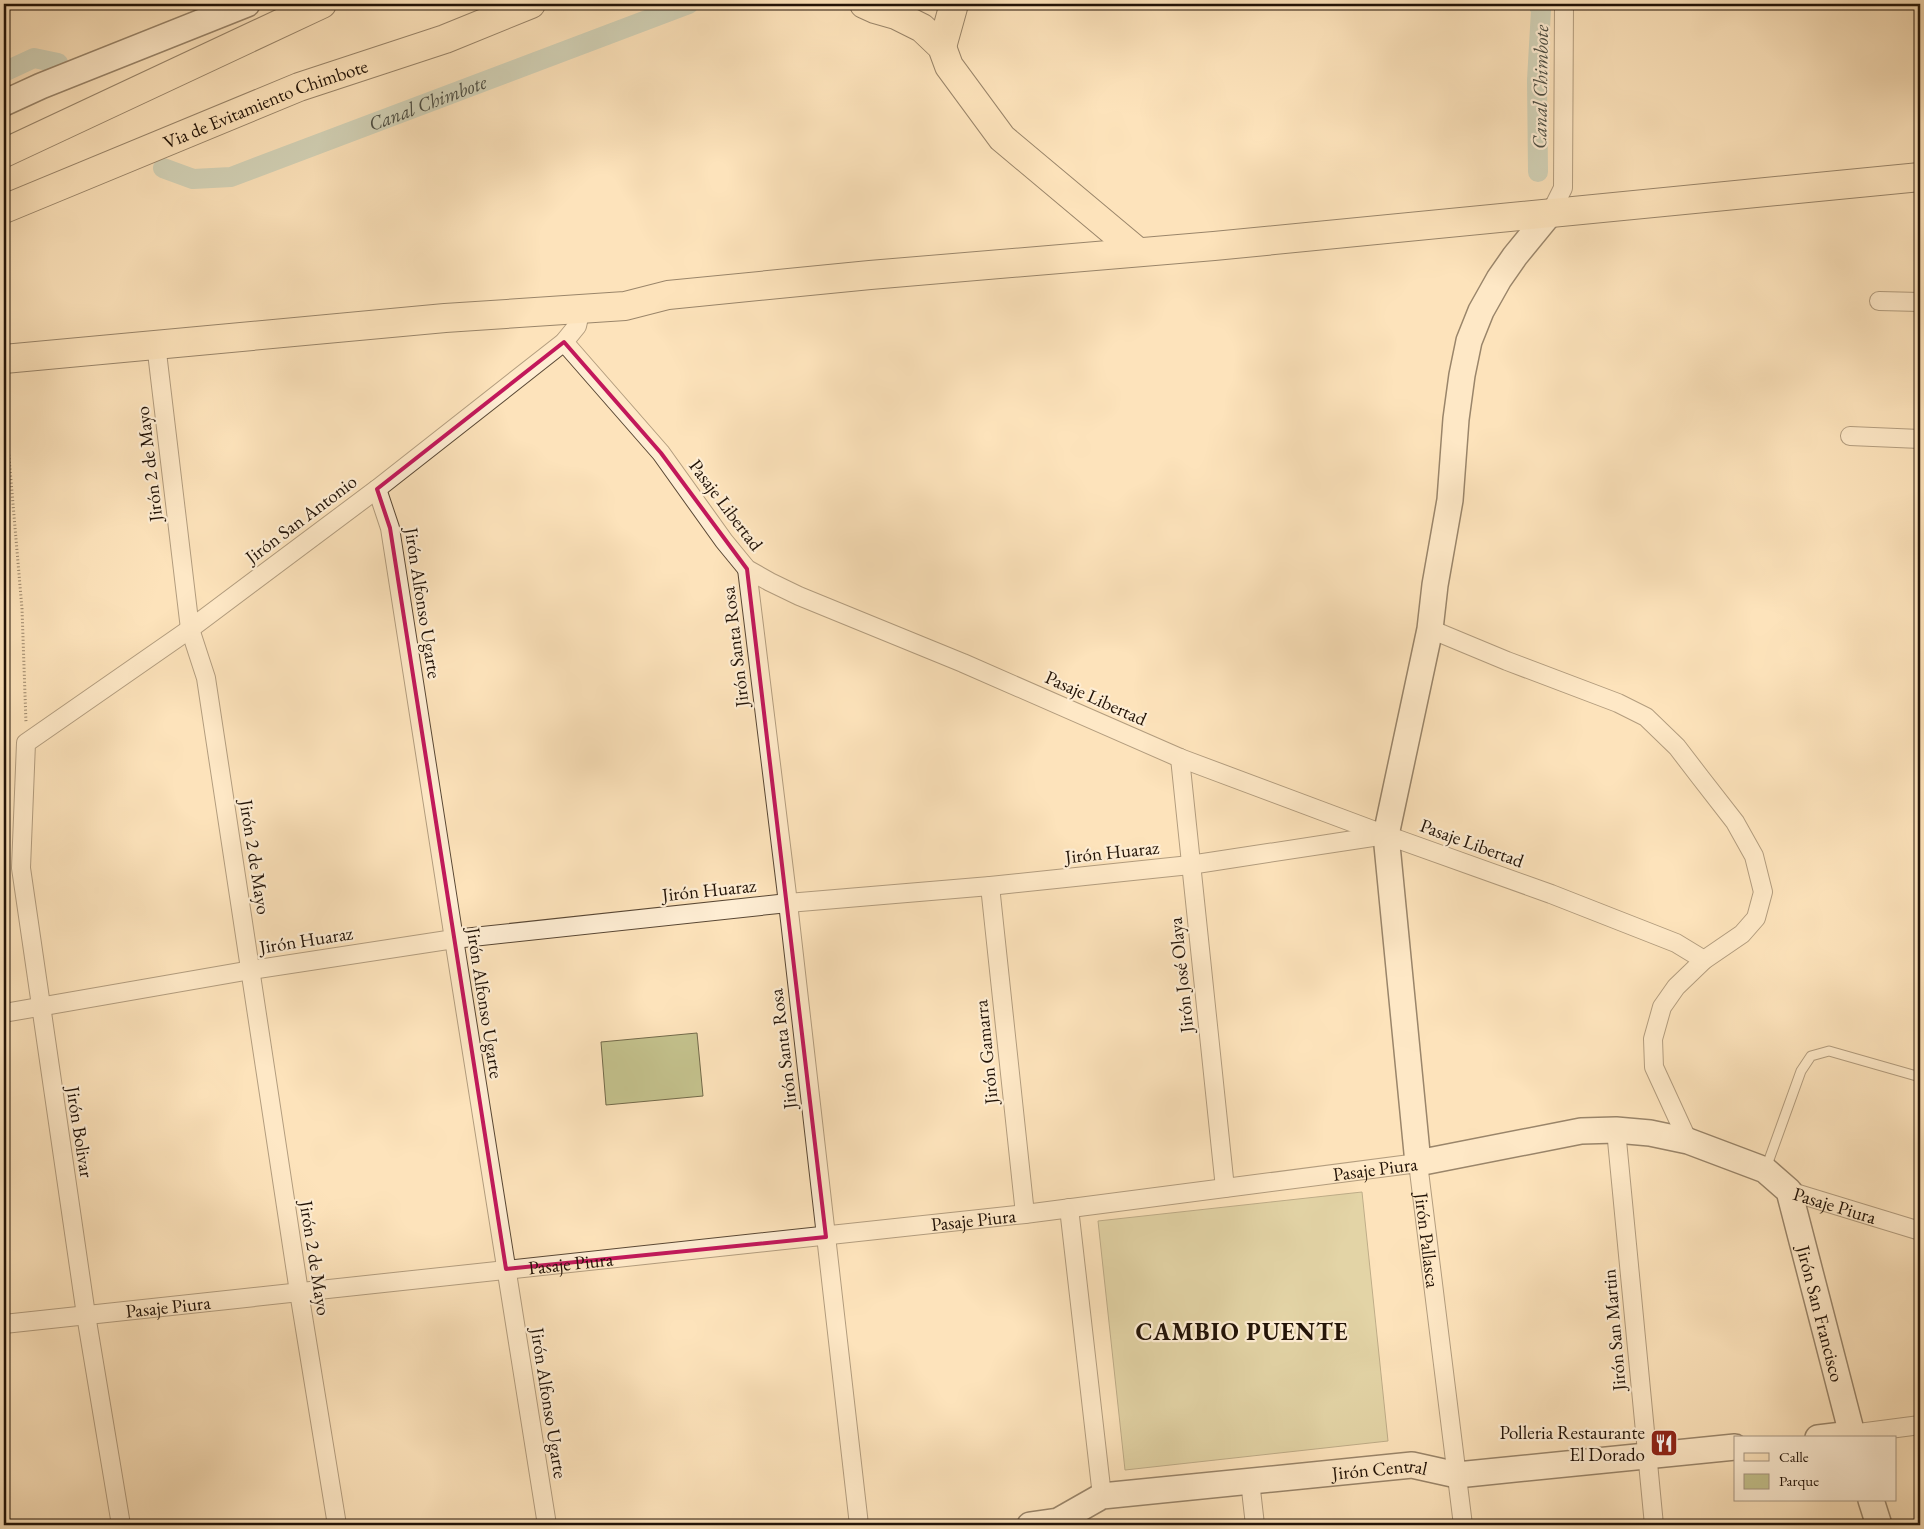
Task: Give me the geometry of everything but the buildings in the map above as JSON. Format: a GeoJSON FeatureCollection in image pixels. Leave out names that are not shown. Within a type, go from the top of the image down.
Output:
{"type":"FeatureCollection","features":[{"type":"Feature","properties":{"kind":"main road"},"geometry":{"type":"LineString","coordinates":[[4,153],[322,4]]}},
{"type":"Feature","properties":{"kind":"main road","name":"Via de Evitamiento Chimbote"},"geometry":{"type":"LineString","coordinates":[[4,209],[299,87],[445,39],[531,4]]}},
{"type":"Feature","properties":{"kind":"main road"},"geometry":{"type":"LineString","coordinates":[[864,4],[896,15],[922,28],[942,47],[949,66],[1002,138],[1138,252]]}},
{"type":"Feature","properties":{"kind":"main road"},"geometry":{"type":"LineString","coordinates":[[942,47],[954,4]]}},
{"type":"Feature","properties":{"kind":"main road"},"geometry":{"type":"LineString","coordinates":[[4,359],[445,318],[625,306],[668,295],[1920,177]]}},
{"type":"Feature","properties":{"kind":"street"},"geometry":{"type":"LineString","coordinates":[[4,103],[41,86],[247,4]]}},
{"type":"Feature","properties":{"kind":"street"},"geometry":{"type":"LineString","coordinates":[[1551,212],[1563,188],[1564,4]]}},
{"type":"Feature","properties":{"kind":"street","name":"Jirón Pallasca"},"geometry":{"type":"LineString","coordinates":[[1463,1525],[1418,1163],[1386,835],[1430,629],[1435,585],[1450,500],[1461,384],[1469,341],[1481,311],[1499,279],[1551,212]]}},
{"type":"Feature","properties":{"kind":"street"},"geometry":{"type":"LineString","coordinates":[[1879,301],[1920,302]]}},
{"type":"Feature","properties":{"kind":"street","name":"Jirón San Antonio"},"geometry":{"type":"LineString","coordinates":[[26,743],[190,629],[377,489],[564,342],[577,326],[581,309]]}},
{"type":"Feature","properties":{"kind":"street","name":"Pasaje Libertad"},"geometry":{"type":"LineString","coordinates":[[564,342],[660,454],[747,569],[770,582],[799,596],[963,663],[1180,758],[1386,835],[1560,897],[1676,943],[1704,960]]}},
{"type":"Feature","properties":{"kind":"street","name":"Jirón 2 de Mayo"},"geometry":{"type":"LineString","coordinates":[[156,344],[190,629],[206,678],[298,1292],[337,1525]]}},
{"type":"Feature","properties":{"kind":"street"},"geometry":{"type":"LineString","coordinates":[[1850,436],[1920,438]]}},
{"type":"Feature","properties":{"kind":"street","name":"Jirón Alfonso Ugarte"},"geometry":{"type":"LineString","coordinates":[[377,489],[390,528],[547,1525]]}},
{"type":"Feature","properties":{"kind":"street","name":"Jirón Santa Rosa"},"geometry":{"type":"LineString","coordinates":[[747,569],[788,903],[859,1525]]}},
{"type":"Feature","properties":{"kind":"street"},"geometry":{"type":"LineString","coordinates":[[1430,629],[1507,661],[1618,703],[1646,717],[1677,747],[1735,822],[1754,856],[1763,892],[1756,918],[1742,934],[1704,960],[1676,987],[1662,1007],[1653,1038],[1654,1067],[1688,1140]]}},
{"type":"Feature","properties":{"kind":"street","name":"Jirón Bolivar"},"geometry":{"type":"LineString","coordinates":[[26,743],[21,868],[86,1315],[121,1525]]}},
{"type":"Feature","properties":{"kind":"street","name":"Jirón José Olaya"},"geometry":{"type":"LineString","coordinates":[[1180,758],[1225,1188]]}},
{"type":"Feature","properties":{"kind":"street","name":"Jirón Huaraz"},"geometry":{"type":"LineString","coordinates":[[40,1007],[251,970],[454,939],[788,903],[990,886],[1190,865],[1386,835]]}},
{"type":"Feature","properties":{"kind":"street","name":"Jirón Gamarra"},"geometry":{"type":"LineString","coordinates":[[990,886],[1025,1214]]}},
{"type":"Feature","properties":{"kind":"street"},"geometry":{"type":"LineString","coordinates":[[4,1012],[40,1007]]}},
{"type":"Feature","properties":{"kind":"street","name":"Pasaje Piura"},"geometry":{"type":"LineString","coordinates":[[4,1324],[506,1269],[826,1237],[1025,1214],[1418,1163],[1581,1130],[1616,1130],[1650,1133],[1688,1140],[1765,1170],[1789,1191],[1920,1231]]}},
{"type":"Feature","properties":{"kind":"street","name":"Jirón San Martin"},"geometry":{"type":"LineString","coordinates":[[1616,1130],[1654,1525]]}},
{"type":"Feature","properties":{"kind":"street","name":"Jirón San Francisco"},"geometry":{"type":"LineString","coordinates":[[1789,1191],[1852,1436]]}},
{"type":"Feature","properties":{"kind":"street"},"geometry":{"type":"LineString","coordinates":[[1069,1208],[1102,1496]]}},
{"type":"Feature","properties":{"kind":"street"},"geometry":{"type":"LineString","coordinates":[[1852,1436],[1920,1425]]}},
{"type":"Feature","properties":{"kind":"street","name":"Jirón Central"},"geometry":{"type":"LineString","coordinates":[[1030,1525],[1059,1523],[1102,1496],[1412,1464],[1457,1475],[1734,1447]]}},
{"type":"Feature","properties":{"kind":"street"},"geometry":{"type":"LineString","coordinates":[[1250,1481],[1255,1525]]}},
{"type":"Feature","properties":{"kind":"street"},"geometry":{"type":"LineString","coordinates":[[1872,1502],[1879,1525]]}},
{"type":"Feature","properties":{"kind":"lane"},"geometry":{"type":"LineString","coordinates":[[1765,1170],[1801,1071],[1811,1056],[1829,1051],[1920,1078]]}},
{"type":"Feature","properties":{"kind":"path"},"geometry":{"type":"LineString","coordinates":[[4,399],[22,609],[26,743]]}},
{"type":"Feature","properties":{"kind":"highlighted area"},"geometry":{"type":"Polygon","coordinates":[[[564,342],[661,453],[747,569],[826,1237],[506,1269],[390,528],[377,489],[564,342]]]}},
{"type":"Feature","properties":{"kind":"green space"},"geometry":{"type":"Polygon","coordinates":[[[697,1033],[703,1096],[606,1105],[601,1042],[697,1033]]]}},
{"type":"Feature","properties":{"kind":"green space"},"geometry":{"type":"Polygon","coordinates":[[[1362,1192],[1388,1441],[1125,1470],[1098,1221],[1362,1192]]]}},
{"type":"Feature","properties":{"kind":"waterway","name":"Canal Chimbote"},"geometry":{"type":"LineString","coordinates":[[163,168],[193,179],[231,177],[689,4]]}},
{"type":"Feature","properties":{"kind":"waterway","name":"Canal Chimbote"},"geometry":{"type":"LineString","coordinates":[[1538,4],[1541,10],[1537,80],[1538,172]]}},
{"type":"Feature","properties":{"kind":"waterway","name":"Canal Chimbote"},"geometry":{"type":"LineString","coordinates":[[4,72],[34,58],[58,63]]}},
{"type":"Feature","properties":{"kind":"place","name":"Polleria Restaurante El Dorado"},"geometry":{"type":"Point","coordinates":[1664,1443]}},
{"type":"Feature","properties":{"kind":"district","name":"CAMBIO PUENTE"},"geometry":{"type":"Point","coordinates":[1242,1331]}}]}
